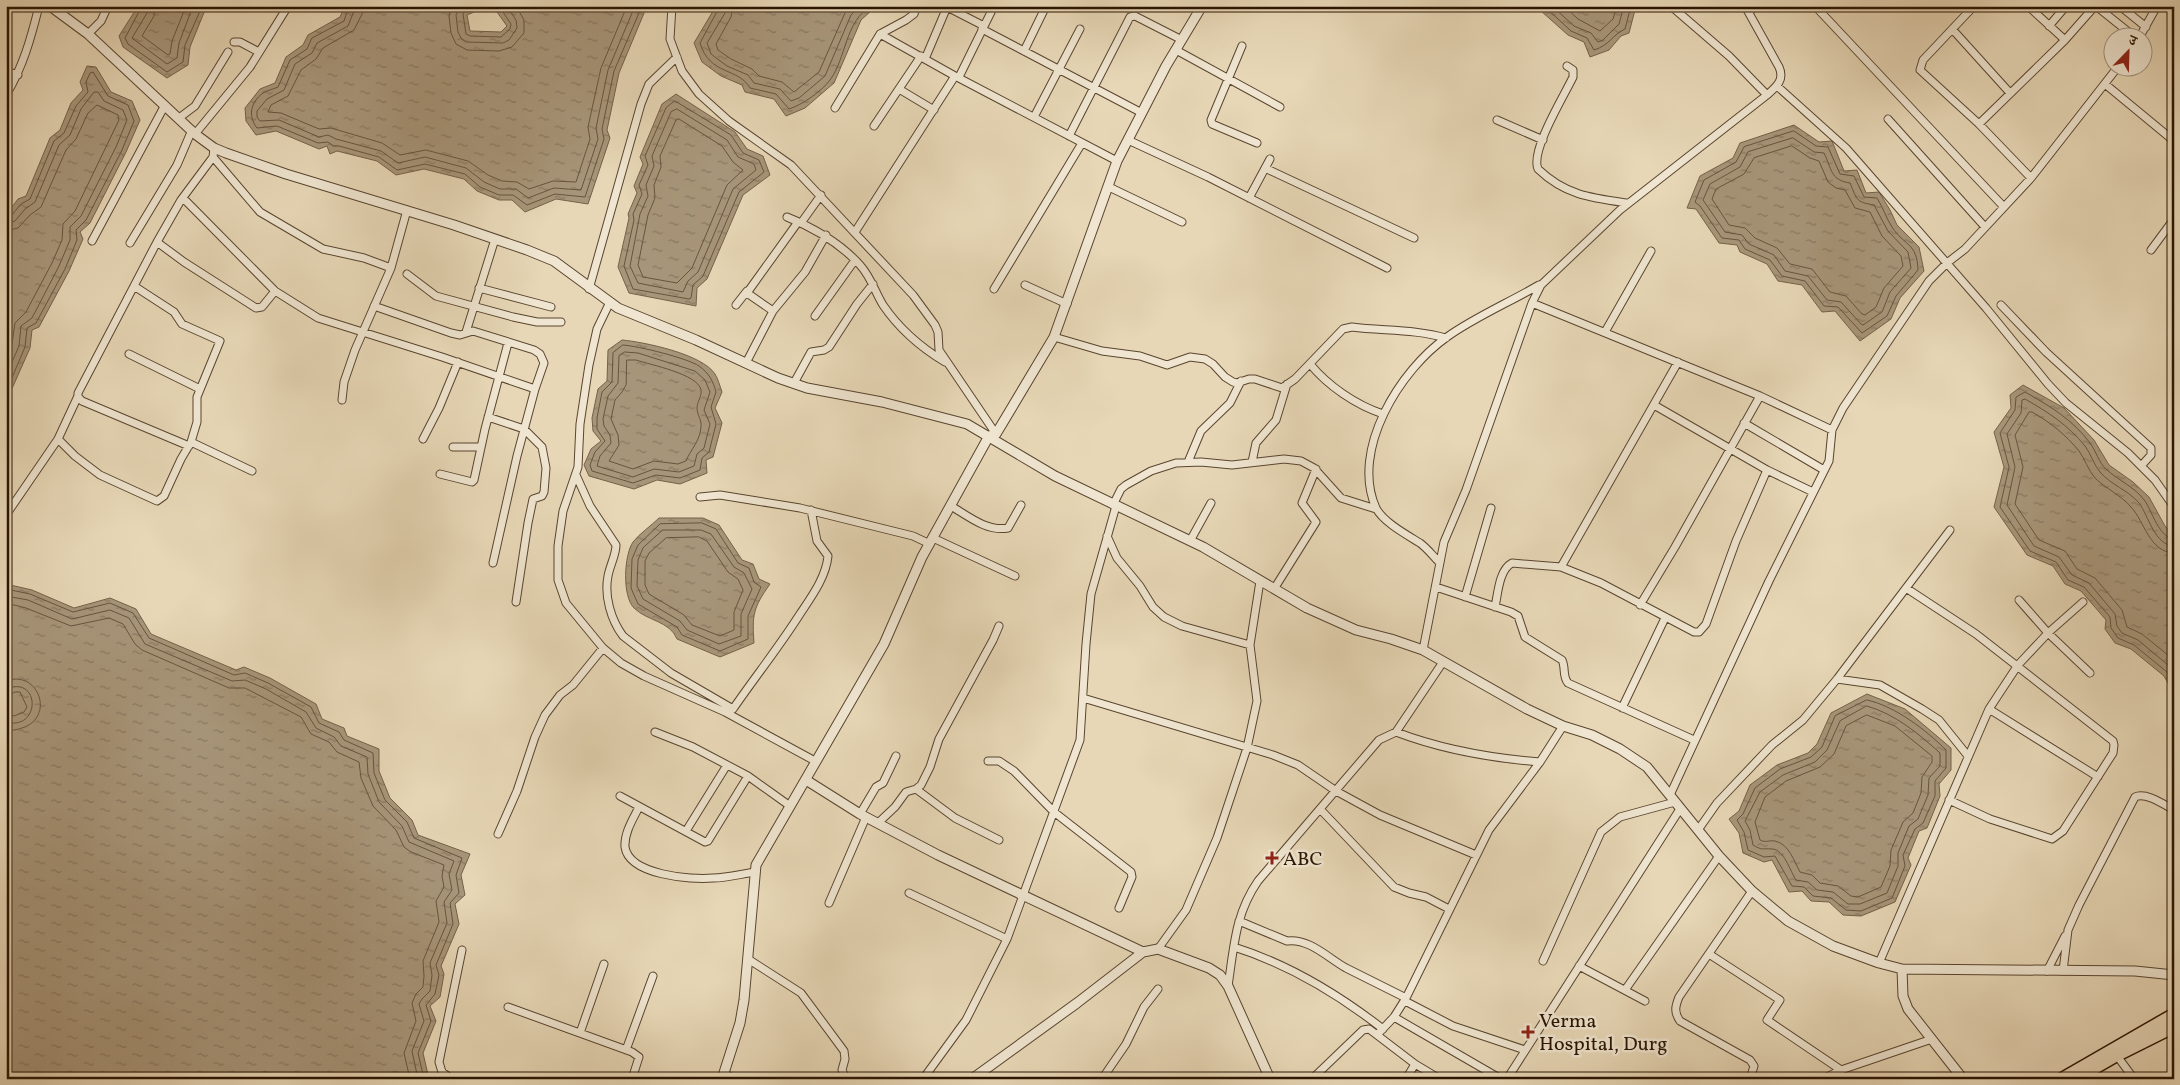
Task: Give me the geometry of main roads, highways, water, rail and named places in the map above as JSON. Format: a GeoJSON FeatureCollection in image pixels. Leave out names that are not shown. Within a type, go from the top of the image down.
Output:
{"type":"FeatureCollection","features":[{"type":"Feature","properties":{"kind":"main road"},"geometry":{"type":"LineString","coordinates":[[2076,1079],[2174,1014]]}},
{"type":"Feature","properties":{"kind":"main road"},"geometry":{"type":"LineString","coordinates":[[2061,1079],[2114,1052],[2174,1027]]}},
{"type":"Feature","properties":{"kind":"water"},"geometry":{"type":"Polygon","coordinates":[[[138,6],[204,6],[205,10],[190,47],[188,65],[167,78],[123,47],[119,36],[138,6]]]}},
{"type":"Feature","properties":{"kind":"water"},"geometry":{"type":"Polygon","coordinates":[[[345,6],[647,6],[619,73],[607,130],[610,138],[588,204],[556,199],[525,212],[512,200],[499,200],[477,191],[464,179],[424,169],[396,175],[377,161],[337,151],[330,154],[327,146],[319,149],[276,131],[256,135],[246,121],[245,108],[260,89],[275,83],[286,57],[303,45],[308,35],[340,17],[345,6]],[[486,7],[467,15],[470,31],[501,32],[507,26],[497,12],[486,7]]]}},
{"type":"Feature","properties":{"kind":"water"},"geometry":{"type":"Polygon","coordinates":[[[716,6],[884,6],[871,11],[861,20],[834,83],[805,108],[786,116],[774,99],[745,92],[742,85],[721,76],[702,62],[694,43],[716,6]]]}},
{"type":"Feature","properties":{"kind":"water"},"geometry":{"type":"Polygon","coordinates":[[[1539,6],[1636,6],[1629,33],[1621,36],[1609,50],[1590,57],[1584,42],[1568,35],[1541,11],[1539,6]]]}},
{"type":"Feature","properties":{"kind":"water"},"geometry":{"type":"Polygon","coordinates":[[[87,66],[96,67],[111,92],[132,101],[140,120],[90,223],[80,232],[83,239],[69,271],[39,327],[32,330],[30,348],[6,402],[6,215],[18,199],[26,196],[50,138],[60,130],[71,103],[83,90],[80,82],[87,66]]]}},
{"type":"Feature","properties":{"kind":"water"},"geometry":{"type":"Polygon","coordinates":[[[676,94],[735,132],[747,149],[763,156],[770,175],[743,195],[707,279],[697,288],[696,306],[629,293],[618,267],[629,218],[628,214],[637,193],[634,186],[643,164],[640,157],[662,104],[676,94]]]}},
{"type":"Feature","properties":{"kind":"water"},"geometry":{"type":"Polygon","coordinates":[[[1794,125],[1819,142],[1832,141],[1844,171],[1857,170],[1866,193],[1879,192],[1897,225],[1919,247],[1924,271],[1900,298],[1891,319],[1860,341],[1835,311],[1822,312],[1802,285],[1778,281],[1767,264],[1740,252],[1737,245],[1719,243],[1696,209],[1687,208],[1700,176],[1733,158],[1740,143],[1794,125]]]}},
{"type":"Feature","properties":{"kind":"water"},"geometry":{"type":"Polygon","coordinates":[[[622,340],[658,346],[686,355],[708,367],[715,374],[722,392],[715,408],[722,423],[713,457],[706,460],[707,473],[680,484],[657,480],[634,489],[589,476],[584,465],[591,449],[601,441],[593,431],[592,418],[598,389],[607,381],[608,350],[622,340]]]}},
{"type":"Feature","properties":{"kind":"water"},"geometry":{"type":"Polygon","coordinates":[[[2023,385],[2064,408],[2094,440],[2109,465],[2133,482],[2149,497],[2165,526],[2174,537],[2174,694],[2164,676],[2131,649],[2115,643],[2105,629],[2106,620],[2081,591],[2065,584],[2053,566],[2027,555],[1994,507],[2004,467],[1994,432],[2011,408],[2010,395],[2023,385]]]}},
{"type":"Feature","properties":{"kind":"water"},"geometry":{"type":"Polygon","coordinates":[[[659,518],[703,518],[719,525],[742,560],[753,564],[759,579],[770,584],[760,599],[755,612],[753,625],[754,643],[720,657],[677,639],[669,628],[634,608],[630,602],[626,585],[626,565],[630,548],[633,542],[659,518]]]}},
{"type":"Feature","properties":{"kind":"water"},"geometry":{"type":"Polygon","coordinates":[[[6,584],[32,590],[74,608],[110,598],[136,609],[151,634],[236,670],[244,667],[270,678],[316,704],[322,719],[344,728],[347,736],[379,749],[379,771],[390,798],[412,820],[418,835],[470,854],[461,875],[465,895],[455,904],[459,924],[441,966],[444,974],[440,997],[430,1006],[436,1021],[423,1053],[429,1079],[6,1079],[6,584]]]}},
{"type":"Feature","properties":{"kind":"water"},"geometry":{"type":"Polygon","coordinates":[[[1867,694],[1905,709],[1951,748],[1951,770],[1939,784],[1940,796],[1927,828],[1919,831],[1908,858],[1911,865],[1895,902],[1861,916],[1843,915],[1829,902],[1811,901],[1802,891],[1789,892],[1772,860],[1764,862],[1743,853],[1739,833],[1729,819],[1739,811],[1750,785],[1777,765],[1808,753],[1817,744],[1831,713],[1867,694]]]}},
{"type":"Feature","properties":{"kind":"place","name":"ABC"},"geometry":{"type":"Point","coordinates":[1272,858]}},
{"type":"Feature","properties":{"kind":"place","name":"Verma Hospital, Durg"},"geometry":{"type":"Point","coordinates":[1528,1032]}}]}
